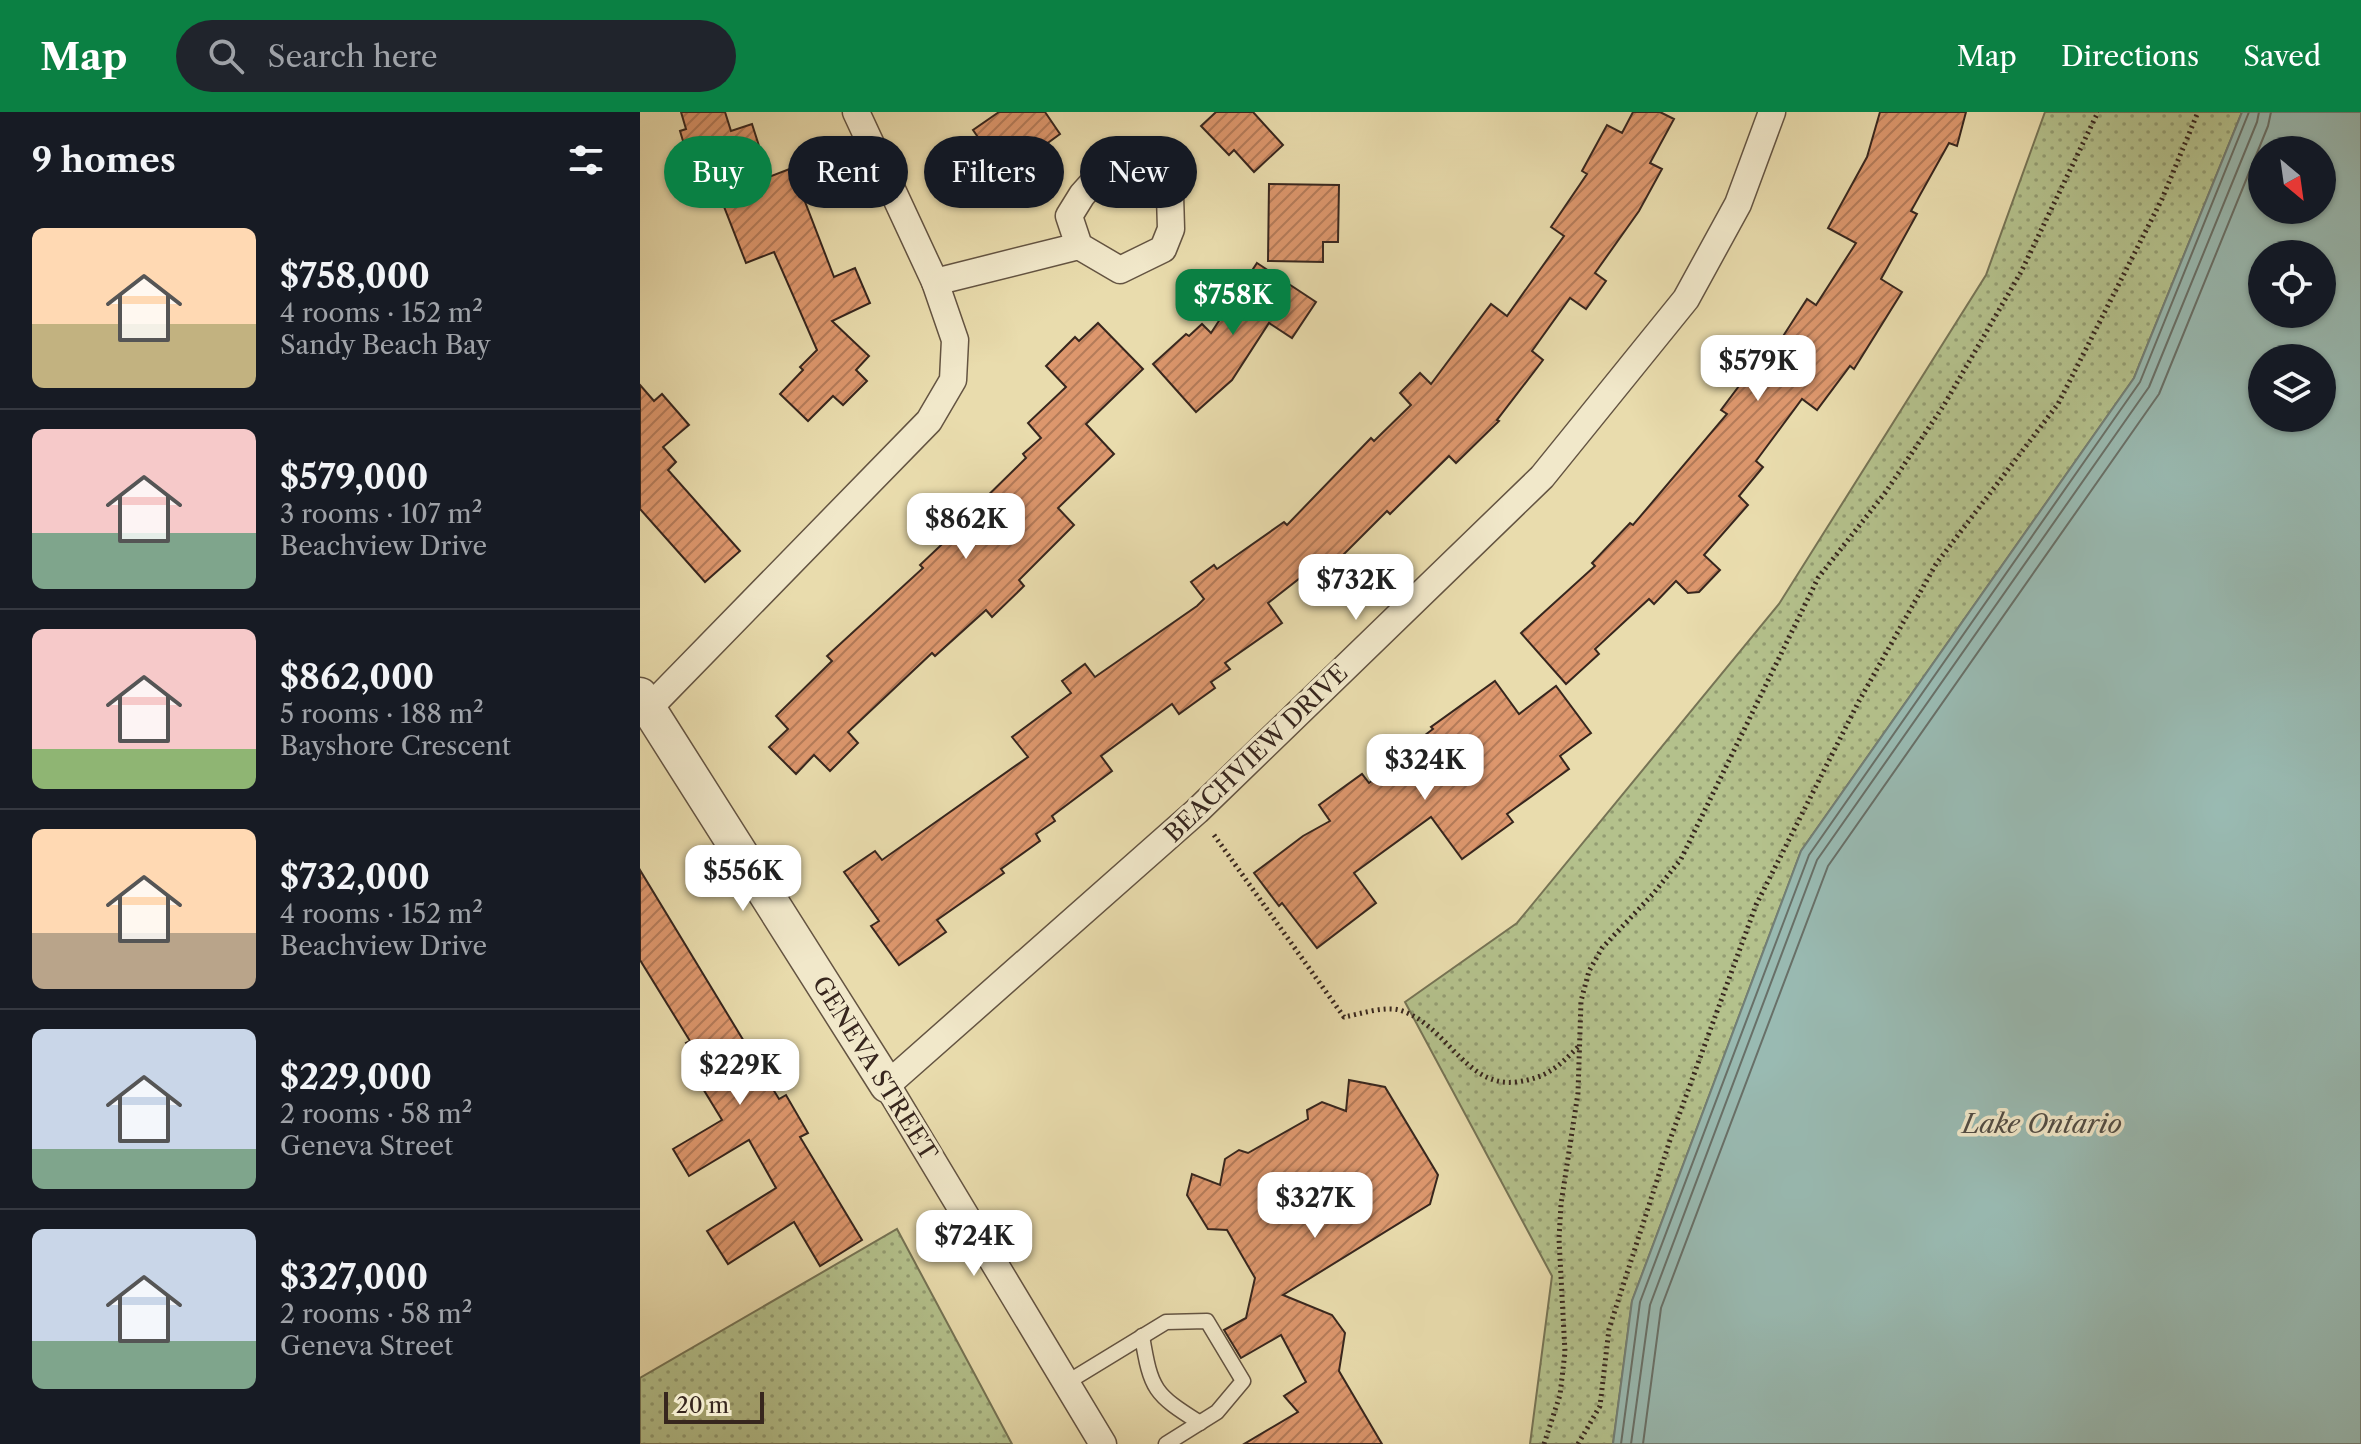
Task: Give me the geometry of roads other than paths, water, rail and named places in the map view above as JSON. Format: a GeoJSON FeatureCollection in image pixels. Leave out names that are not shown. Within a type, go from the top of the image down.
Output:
{"type":"FeatureCollection","features":[{"type":"Feature","properties":{"kind":"street"},"geometry":{"type":"LineString","coordinates":[[644,702],[929,421],[953,380],[955,340],[935,282],[856,112]]}},
{"type":"Feature","properties":{"kind":"street","name":"BEACHVIEW DRIVE"},"geometry":{"type":"LineString","coordinates":[[887,1085],[1197,811],[1542,477],[1686,299],[1738,204],[1772,112]]}},
{"type":"Feature","properties":{"kind":"street"},"geometry":{"type":"LineString","coordinates":[[935,282],[1079,246]]}},
{"type":"Feature","properties":{"kind":"street","name":"GENEVA STREET"},"geometry":{"type":"LineString","coordinates":[[644,702],[887,1085],[1103,1444]]}},
{"type":"Feature","properties":{"kind":"lane"},"geometry":{"type":"LineString","coordinates":[[1066,1383],[1166,1322],[1207,1321],[1243,1381],[1217,1412],[1166,1444]]}},
{"type":"Feature","properties":{"kind":"lane"},"geometry":{"type":"LineString","coordinates":[[1142,1336],[1149,1376],[1166,1402],[1200,1423]]}},
{"type":"Feature","properties":{"kind":"water","name":"Lake Ontario"},"geometry":{"type":"Polygon","coordinates":[[[2242,112],[2361,112],[2361,1444],[1613,1444],[1632,1301],[1801,851],[2134,378],[2242,112]]]}}]}
